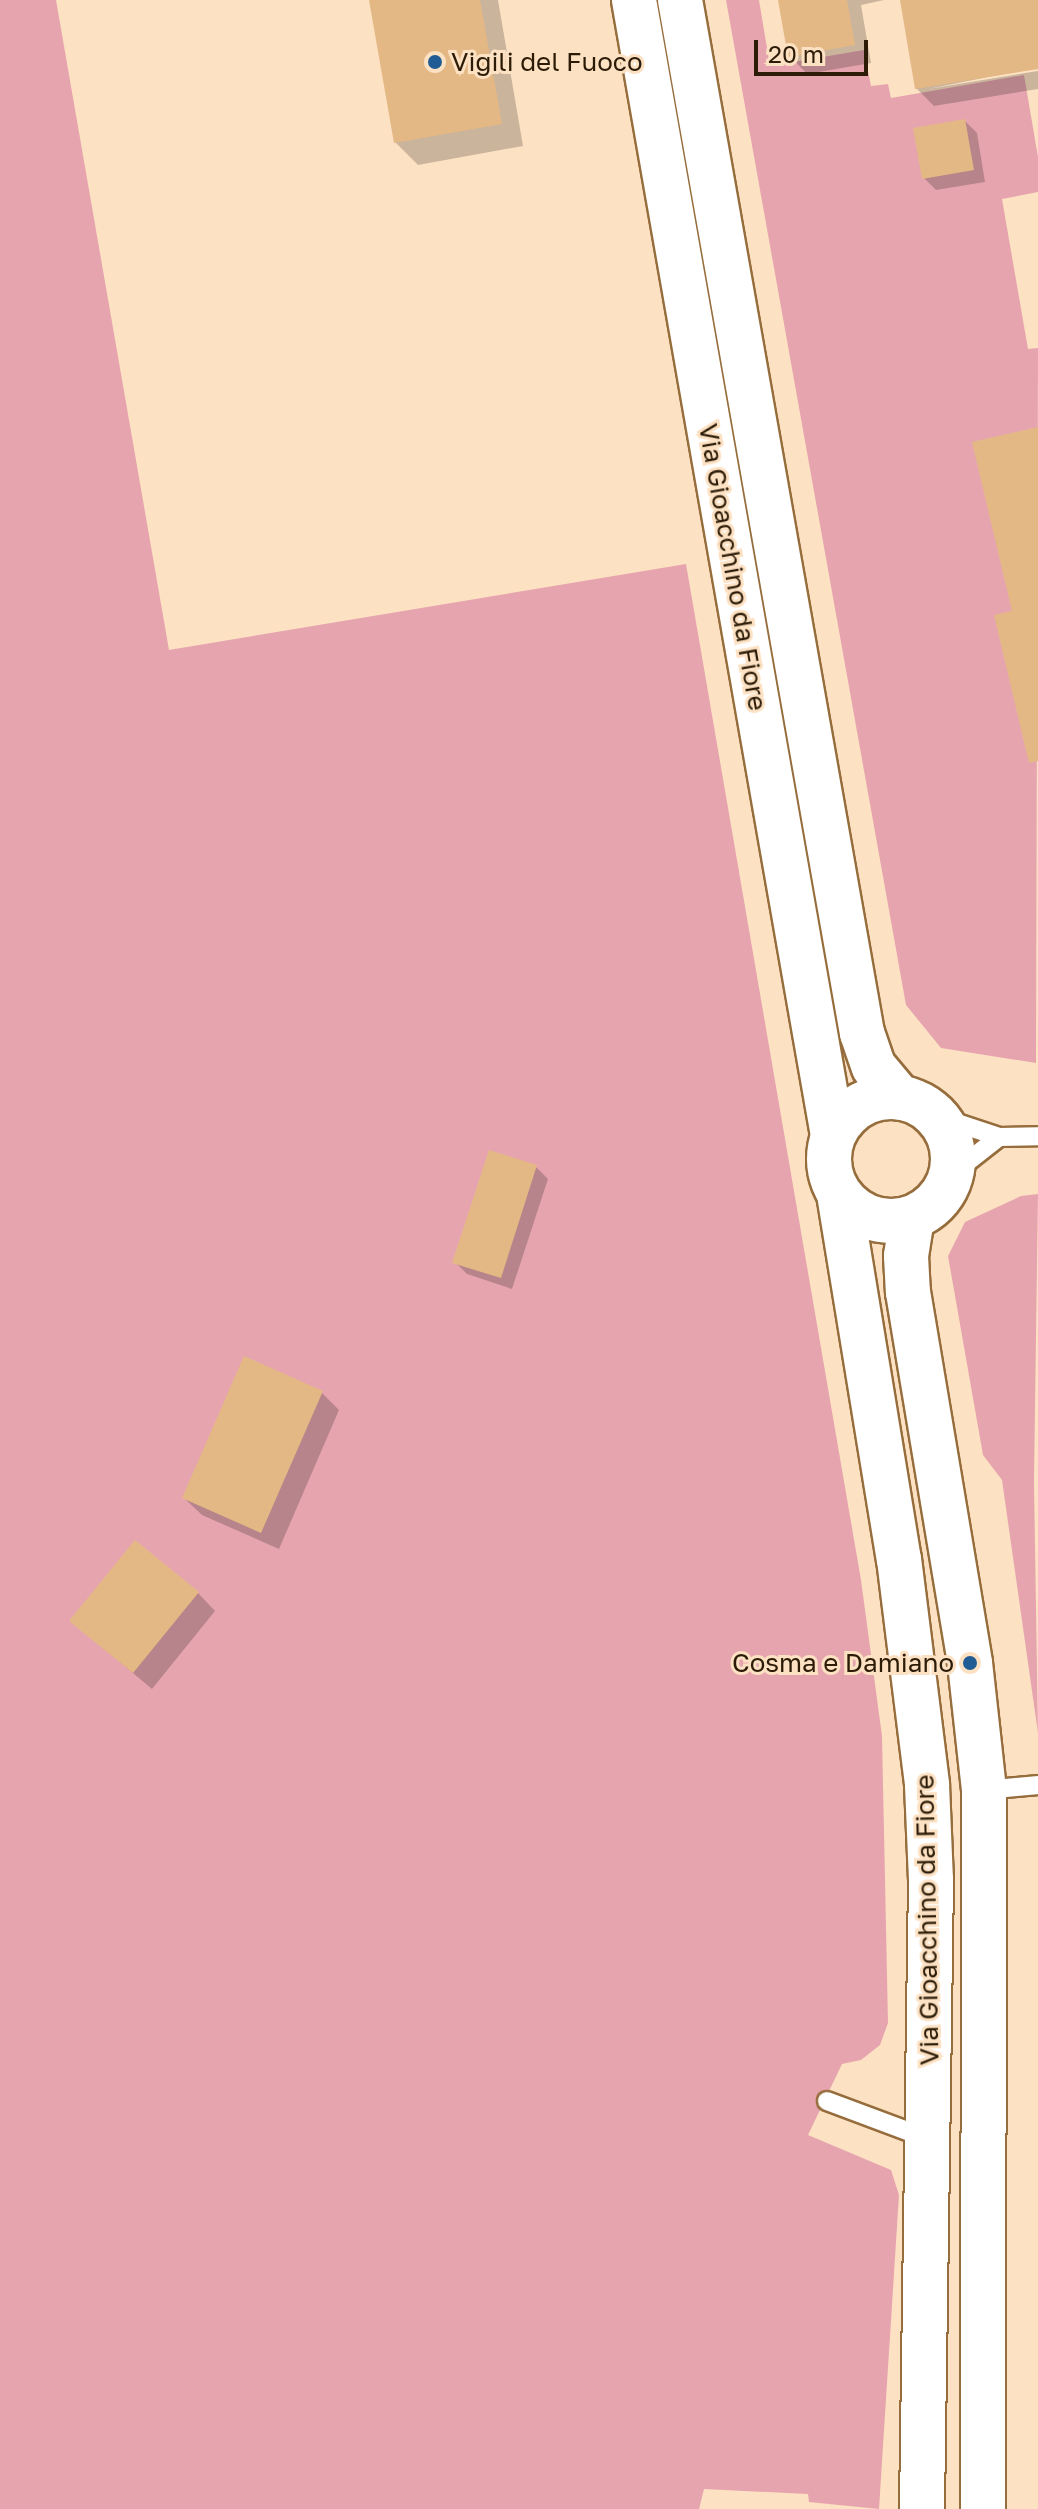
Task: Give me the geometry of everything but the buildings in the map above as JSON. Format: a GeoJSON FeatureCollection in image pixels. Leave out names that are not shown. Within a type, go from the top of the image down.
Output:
{"type":"FeatureCollection","features":[{"type":"Feature","properties":{"kind":"street","name":"Via Gioacchino da Fiore"},"geometry":{"type":"LineString","coordinates":[[634,0],[833,1135]]}},
{"type":"Feature","properties":{"kind":"street","name":"Via Gioacchino da Fiore"},"geometry":{"type":"LineString","coordinates":[[680,0],[862,1033],[874,1067],[918,1107]]}},
{"type":"Feature","properties":{"kind":"street"},"geometry":{"type":"LineString","coordinates":[[860,1105],[918,1107],[948,1134],[952,1174],[930,1208],[912,1218],[871,1219],[839,1194],[830,1175],[833,1135],[860,1105]]}},
{"type":"Feature","properties":{"kind":"street","name":"Via Gioacchino da Fiore"},"geometry":{"type":"LineString","coordinates":[[839,1194],[899,1559],[927,1785],[929,2139],[922,2509]]}},
{"type":"Feature","properties":{"kind":"street","name":"Via Gioacchino da Fiore"},"geometry":{"type":"LineString","coordinates":[[912,1218],[906,1256],[908,1292],[970,1663],[984,1790],[983,2509]]}},
{"type":"Feature","properties":{"kind":"lane"},"geometry":{"type":"LineString","coordinates":[[918,1107],[999,1137],[1038,1136]]}},
{"type":"Feature","properties":{"kind":"lane"},"geometry":{"type":"LineString","coordinates":[[952,1174],[999,1137]]}},
{"type":"Feature","properties":{"kind":"lane"},"geometry":{"type":"LineString","coordinates":[[984,1790],[1038,1785]]}},
{"type":"Feature","properties":{"kind":"lane"},"geometry":{"type":"LineString","coordinates":[[827,2101],[929,2139]]}},
{"type":"Feature","properties":{"kind":"shaded area"},"geometry":{"type":"Polygon","coordinates":[[[0,0],[56,0],[169,650],[686,564],[861,1580],[882,1736],[888,2023],[880,2045],[861,2060],[842,2064],[808,2135],[891,2170],[899,2195],[879,2509],[809,2502],[808,2494],[704,2489],[699,2509],[0,2509],[0,0]]]}},
{"type":"Feature","properties":{"kind":"shaded area"},"geometry":{"type":"Polygon","coordinates":[[[726,0],[759,0],[770,66],[864,50],[871,86],[888,84],[891,98],[1024,75],[1038,157],[1038,192],[1002,199],[1028,349],[1038,348],[1036,1063],[941,1048],[906,1005],[726,0]]]}},
{"type":"Feature","properties":{"kind":"shaded area"},"geometry":{"type":"Polygon","coordinates":[[[1038,1194],[1034,1482],[1038,1733],[1002,1480],[983,1455],[948,1256],[965,1222],[1021,1196],[1038,1194]]]}},
{"type":"Feature","properties":{"kind":"place","name":"Vigili del Fuoco"},"geometry":{"type":"Point","coordinates":[435,62]}},
{"type":"Feature","properties":{"kind":"place","name":"Cosma e Damiano"},"geometry":{"type":"Point","coordinates":[970,1663]}}]}
